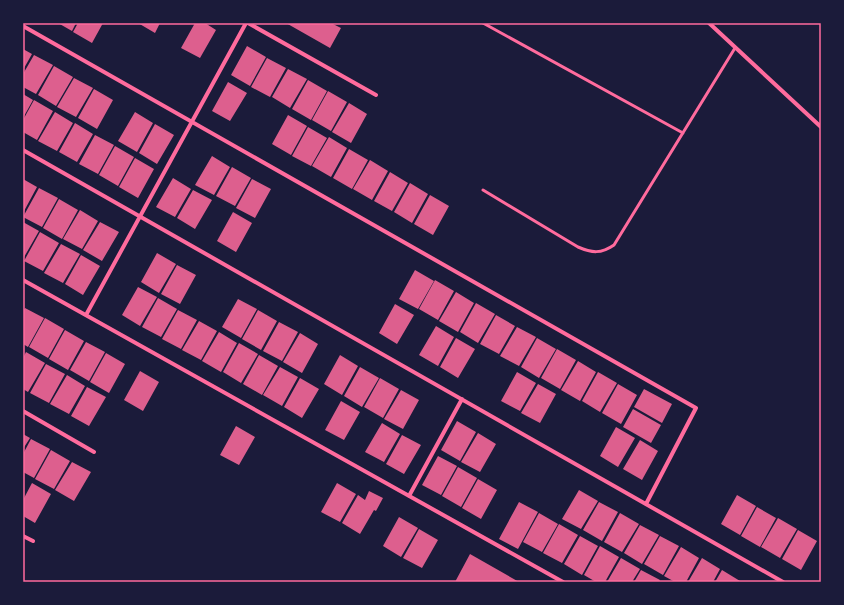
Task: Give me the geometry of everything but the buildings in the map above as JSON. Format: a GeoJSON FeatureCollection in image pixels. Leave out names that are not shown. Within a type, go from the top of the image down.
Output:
{"type":"FeatureCollection","features":[{"type":"Feature","properties":{"kind":"street"},"geometry":{"type":"LineString","coordinates":[[86,315],[247,23],[376,95]]}},
{"type":"Feature","properties":{"kind":"street"},"geometry":{"type":"LineString","coordinates":[[711,24],[821,127]]}},
{"type":"Feature","properties":{"kind":"street"},"geometry":{"type":"LineString","coordinates":[[23,26],[696,408],[646,504]]}},
{"type":"Feature","properties":{"kind":"street"},"geometry":{"type":"LineString","coordinates":[[23,150],[783,582]]}},
{"type":"Feature","properties":{"kind":"street"},"geometry":{"type":"LineString","coordinates":[[23,280],[563,582]]}},
{"type":"Feature","properties":{"kind":"street"},"geometry":{"type":"LineString","coordinates":[[409,496],[462,399]]}},
{"type":"Feature","properties":{"kind":"street"},"geometry":{"type":"LineString","coordinates":[[23,412],[94,452]]}},
{"type":"Feature","properties":{"kind":"street"},"geometry":{"type":"LineString","coordinates":[[23,536],[33,541]]}},
{"type":"Feature","properties":{"kind":"lane"},"geometry":{"type":"LineString","coordinates":[[483,23],[683,133]]}},
{"type":"Feature","properties":{"kind":"lane"},"geometry":{"type":"LineString","coordinates":[[483,190],[578,247],[593,253],[605,251],[614,245],[735,48]]}}]}
